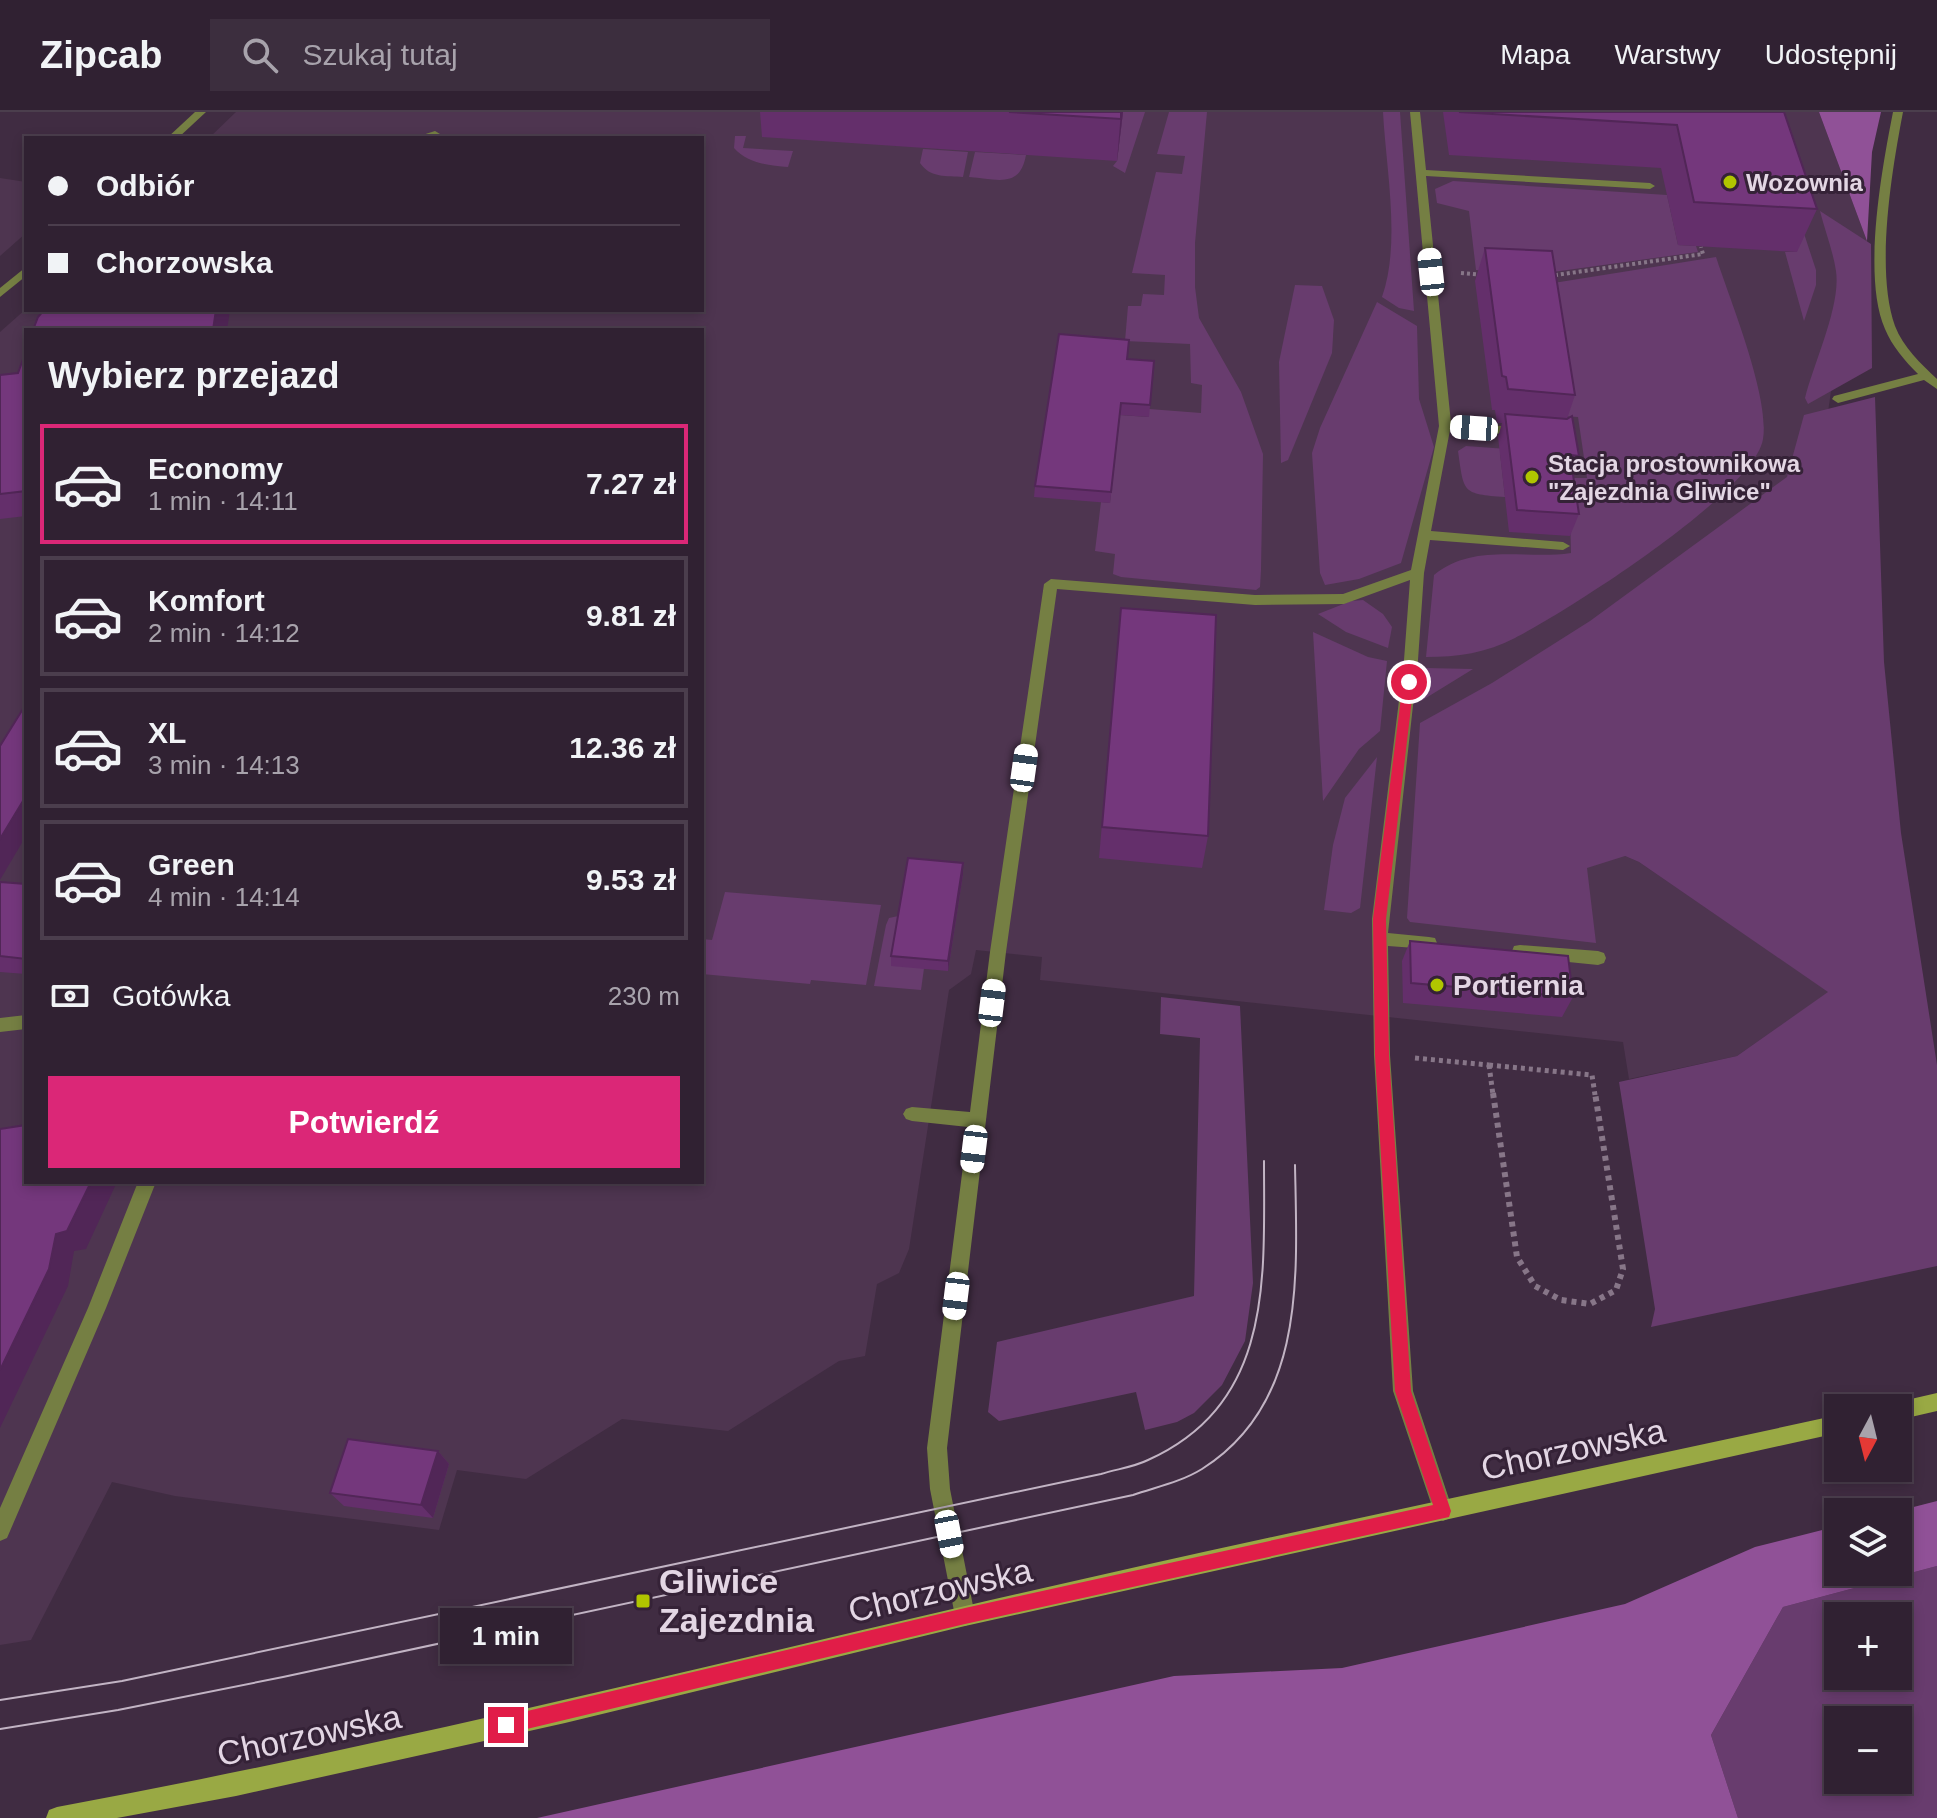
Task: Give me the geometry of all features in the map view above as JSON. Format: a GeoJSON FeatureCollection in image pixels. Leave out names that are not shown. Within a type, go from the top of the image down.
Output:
{"type":"FeatureCollection","features":[{"type":"Feature","properties":{"kind":"main road"},"geometry":{"type":"LineString","coordinates":[[1912,1408],[1937,1402]]}},
{"type":"Feature","properties":{"kind":"main road","name":"Chorzowska"},"geometry":{"type":"LineString","coordinates":[[57,1818],[236,1785],[565,1712],[965,1616],[1824,1427]]}},
{"type":"Feature","properties":{"kind":"street"},"geometry":{"type":"LineString","coordinates":[[174,136],[201,112]]}},
{"type":"Feature","properties":{"kind":"street"},"geometry":{"type":"LineString","coordinates":[[1415,112],[1445,426],[1417,573],[1411,660],[1380,939],[1382,1055],[1403,1391],[1443,1511]]}},
{"type":"Feature","properties":{"kind":"street"},"geometry":{"type":"LineString","coordinates":[[1898,112],[1889,154],[1881,291],[1889,325],[1909,360],[1937,385]]}},
{"type":"Feature","properties":{"kind":"street"},"geometry":{"type":"LineString","coordinates":[[426,136],[435,134]]}},
{"type":"Feature","properties":{"kind":"street"},"geometry":{"type":"LineString","coordinates":[[1421,173],[1650,186]]}},
{"type":"Feature","properties":{"kind":"street"},"geometry":{"type":"LineString","coordinates":[[0,294],[24,272]]}},
{"type":"Feature","properties":{"kind":"street"},"geometry":{"type":"LineString","coordinates":[[1838,399],[1926,376]]}},
{"type":"Feature","properties":{"kind":"street"},"geometry":{"type":"LineString","coordinates":[[1445,426],[1531,432]]}},
{"type":"Feature","properties":{"kind":"street"},"geometry":{"type":"LineString","coordinates":[[1425,535],[1563,546]]}},
{"type":"Feature","properties":{"kind":"street"},"geometry":{"type":"LineString","coordinates":[[965,1616],[937,1467],[998,952],[1051,584],[1255,600],[1344,599],[1417,573]]}},
{"type":"Feature","properties":{"kind":"street"},"geometry":{"type":"LineString","coordinates":[[1380,939],[1442,944]]}},
{"type":"Feature","properties":{"kind":"street"},"geometry":{"type":"LineString","coordinates":[[1504,950],[1598,958]]}},
{"type":"Feature","properties":{"kind":"street"},"geometry":{"type":"LineString","coordinates":[[0,1025],[24,1022]]}},
{"type":"Feature","properties":{"kind":"street"},"geometry":{"type":"LineString","coordinates":[[912,1114],[977,1120]]}},
{"type":"Feature","properties":{"kind":"street"},"geometry":{"type":"LineString","coordinates":[[0,1531],[97,1308],[146,1184]]}},
{"type":"Feature","properties":{"kind":"path"},"geometry":{"type":"LineString","coordinates":[[1537,277],[1703,254],[1701,247]]}},
{"type":"Feature","properties":{"kind":"path"},"geometry":{"type":"LineString","coordinates":[[1431,272],[1491,275]]}},
{"type":"Feature","properties":{"kind":"path"},"geometry":{"type":"LineString","coordinates":[[1382,1055],[1489,1065],[1592,1075],[1623,1269],[1616,1290],[1590,1304],[1561,1300],[1535,1286],[1517,1257],[1489,1065]]}},
{"type":"Feature","properties":{"kind":"shaded area"},"geometry":{"type":"Polygon","coordinates":[[[236,112],[1819,112],[1867,241],[1855,302],[1844,300],[1827,419],[1625,856],[1639,862],[1829,992],[1737,1056],[1629,1079],[1623,1042],[1040,980],[1042,957],[976,950],[971,974],[949,990],[909,1249],[899,1273],[877,1284],[865,1356],[839,1361],[728,1431],[622,1419],[526,1479],[457,1470],[439,1530],[175,1496],[112,1482],[31,1640],[0,1645],[0,332],[24,311],[704,312],[704,136],[211,136],[236,112]]]}},
{"type":"Feature","properties":{"kind":"shaded area"},"geometry":{"type":"Polygon","coordinates":[[[1123,112],[1145,112],[1125,173],[1113,166],[1117,161],[1123,112]]]}},
{"type":"Feature","properties":{"kind":"shaded area"},"geometry":{"type":"Polygon","coordinates":[[[1169,112],[1207,112],[1195,243],[1195,287],[1199,318],[1241,392],[1263,454],[1261,570],[1260,587],[1256,590],[1121,577],[1113,574],[1115,554],[1095,551],[1101,502],[1110,503],[1120,415],[1148,417],[1149,409],[1201,413],[1202,385],[1191,383],[1190,344],[1125,341],[1128,306],[1141,306],[1143,294],[1164,295],[1165,275],[1132,273],[1156,172],[1182,174],[1185,156],[1157,154],[1169,112]]]}},
{"type":"Feature","properties":{"kind":"shaded area"},"geometry":{"type":"Polygon","coordinates":[[[1383,112],[1400,112],[1414,311],[1399,308],[1382,297],[1391,253],[1383,112]]]}},
{"type":"Feature","properties":{"kind":"shaded area"},"geometry":{"type":"Polygon","coordinates":[[[1764,112],[1816,270],[1816,285],[1804,321],[1785,252],[1797,252],[1764,112]]]}},
{"type":"Feature","properties":{"kind":"shaded area"},"geometry":{"type":"Polygon","coordinates":[[[1819,112],[1881,112],[1872,152],[1867,241],[1819,112]]]}},
{"type":"Feature","properties":{"kind":"shaded area"},"geometry":{"type":"Polygon","coordinates":[[[735,136],[746,136],[743,148],[793,151],[788,167],[759,163],[746,157],[734,148],[735,136]]]}},
{"type":"Feature","properties":{"kind":"shaded area"},"geometry":{"type":"Polygon","coordinates":[[[923,149],[968,152],[963,177],[939,175],[924,168],[920,163],[923,149]]]}},
{"type":"Feature","properties":{"kind":"shaded area"},"geometry":{"type":"Polygon","coordinates":[[[975,152],[1026,155],[1018,173],[1006,180],[998,180],[969,177],[975,152]]]}},
{"type":"Feature","properties":{"kind":"shaded area"},"geometry":{"type":"Polygon","coordinates":[[[0,178],[24,182],[24,235],[0,256],[0,178]]]}},
{"type":"Feature","properties":{"kind":"shaded area"},"geometry":{"type":"Polygon","coordinates":[[[1453,181],[1667,195],[1678,245],[1696,246],[1698,252],[1538,274],[1476,270],[1469,211],[1437,203],[1435,189],[1453,181]]]}},
{"type":"Feature","properties":{"kind":"shaded area"},"geometry":{"type":"Polygon","coordinates":[[[1820,211],[1871,244],[1872,368],[1808,404],[1805,398],[1831,317],[1836,285],[1835,264],[1820,211]]]}},
{"type":"Feature","properties":{"kind":"shaded area"},"geometry":{"type":"Polygon","coordinates":[[[1716,257],[1761,399],[1763,439],[1752,462],[1728,489],[1655,549],[1540,624],[1483,651],[1426,657],[1434,575],[1449,565],[1483,555],[1571,553],[1569,478],[1587,478],[1578,417],[1561,416],[1541,285],[1716,257]]]}},
{"type":"Feature","properties":{"kind":"shaded area"},"geometry":{"type":"Polygon","coordinates":[[[1295,285],[1322,286],[1334,320],[1332,353],[1288,460],[1281,463],[1279,362],[1295,285]]]}},
{"type":"Feature","properties":{"kind":"shaded area"},"geometry":{"type":"Polygon","coordinates":[[[1377,302],[1417,326],[1419,399],[1434,447],[1401,563],[1359,579],[1325,585],[1320,573],[1312,453],[1320,428],[1377,302]]]}},
{"type":"Feature","properties":{"kind":"shaded area"},"geometry":{"type":"Polygon","coordinates":[[[1875,397],[1884,662],[1901,833],[1937,1065],[1937,1266],[1651,1327],[1655,1309],[1619,1082],[1737,1056],[1828,992],[1639,862],[1625,856],[1587,868],[1596,943],[1410,922],[1407,918],[1420,723],[1492,683],[1590,621],[1787,477],[1804,415],[1875,397]]]}},
{"type":"Feature","properties":{"kind":"shaded area"},"geometry":{"type":"Polygon","coordinates":[[[1466,446],[1507,449],[1500,453],[1505,497],[1468,489],[1458,451],[1466,446]]]}},
{"type":"Feature","properties":{"kind":"shaded area"},"geometry":{"type":"Polygon","coordinates":[[[1363,600],[1383,614],[1392,627],[1388,648],[1346,632],[1318,614],[1351,601],[1363,600]]]}},
{"type":"Feature","properties":{"kind":"shaded area"},"geometry":{"type":"Polygon","coordinates":[[[1313,632],[1368,657],[1387,661],[1380,731],[1359,749],[1323,801],[1313,632]]]}},
{"type":"Feature","properties":{"kind":"shaded area"},"geometry":{"type":"Polygon","coordinates":[[[1425,668],[1473,669],[1421,701],[1425,668]]]}},
{"type":"Feature","properties":{"kind":"shaded area"},"geometry":{"type":"Polygon","coordinates":[[[1377,757],[1360,908],[1351,913],[1324,910],[1333,845],[1345,798],[1377,757]]]}},
{"type":"Feature","properties":{"kind":"shaded area"},"geometry":{"type":"Polygon","coordinates":[[[725,892],[881,905],[866,985],[811,980],[810,984],[704,974],[704,939],[712,940],[725,892]]]}},
{"type":"Feature","properties":{"kind":"shaded area"},"geometry":{"type":"Polygon","coordinates":[[[903,915],[925,961],[921,990],[874,986],[886,925],[889,918],[903,915]]]}},
{"type":"Feature","properties":{"kind":"shaded area"},"geometry":{"type":"Polygon","coordinates":[[[1161,997],[1240,1006],[1253,1283],[1245,1341],[1222,1385],[1194,1413],[1177,1422],[1145,1430],[1136,1392],[999,1421],[988,1412],[997,1342],[1194,1296],[1200,1038],[1160,1034],[1161,997]]]}},
{"type":"Feature","properties":{"kind":"shaded area"},"geometry":{"type":"Polygon","coordinates":[[[1937,1501],[1937,1566],[1912,1573],[1912,1507],[1937,1501]]]}},
{"type":"Feature","properties":{"kind":"shaded area"},"geometry":{"type":"Polygon","coordinates":[[[1824,1530],[1824,1586],[1862,1586],[1783,1607],[1711,1735],[1738,1818],[537,1818],[1174,1676],[1342,1668],[1625,1604],[1755,1547],[1824,1530]]]}},
{"type":"Feature","properties":{"kind":"shaded area"},"geometry":{"type":"Polygon","coordinates":[[[1937,1566],[1937,1818],[1738,1818],[1711,1735],[1783,1607],[1862,1586],[1912,1586],[1912,1573],[1937,1566]]]}},
{"type":"Feature","properties":{"kind":"building"},"geometry":{"type":"Polygon","coordinates":[[[1009,112],[1121,112],[1121,119],[1009,112]]]}},
{"type":"Feature","properties":{"kind":"building"},"geometry":{"type":"Polygon","coordinates":[[[1459,112],[1784,112],[1817,209],[1694,202],[1677,125],[1459,112]]]}},
{"type":"Feature","properties":{"kind":"building"},"geometry":{"type":"Polygon","coordinates":[[[1485,248],[1552,251],[1575,395],[1508,389],[1506,377],[1502,376],[1485,248]]]}},
{"type":"Feature","properties":{"kind":"building"},"geometry":{"type":"Polygon","coordinates":[[[42,312],[216,312],[213,328],[34,328],[42,312]]]}},
{"type":"Feature","properties":{"kind":"building"},"geometry":{"type":"Polygon","coordinates":[[[1059,334],[1129,340],[1127,359],[1154,361],[1150,405],[1121,403],[1111,492],[1035,486],[1059,334]]]}},
{"type":"Feature","properties":{"kind":"building"},"geometry":{"type":"Polygon","coordinates":[[[24,356],[24,491],[0,494],[0,375],[18,373],[24,356]]]}},
{"type":"Feature","properties":{"kind":"building"},"geometry":{"type":"Polygon","coordinates":[[[1505,414],[1567,419],[1572,416],[1579,456],[1570,455],[1579,514],[1517,510],[1505,414]]]}},
{"type":"Feature","properties":{"kind":"building"},"geometry":{"type":"Polygon","coordinates":[[[1121,608],[1216,615],[1208,836],[1102,827],[1121,608]]]}},
{"type":"Feature","properties":{"kind":"building"},"geometry":{"type":"Polygon","coordinates":[[[24,707],[24,799],[0,839],[0,746],[24,707]]]}},
{"type":"Feature","properties":{"kind":"building"},"geometry":{"type":"Polygon","coordinates":[[[908,858],[963,863],[948,961],[891,956],[908,858]]]}},
{"type":"Feature","properties":{"kind":"building"},"geometry":{"type":"Polygon","coordinates":[[[0,882],[24,884],[24,959],[0,956],[0,882]]]}},
{"type":"Feature","properties":{"kind":"building"},"geometry":{"type":"Polygon","coordinates":[[[1410,941],[1568,956],[1573,997],[1411,983],[1410,941]]]}},
{"type":"Feature","properties":{"kind":"building"},"geometry":{"type":"Polygon","coordinates":[[[24,1125],[24,1184],[90,1184],[67,1231],[56,1234],[49,1269],[0,1370],[0,1129],[24,1125]]]}},
{"type":"Feature","properties":{"kind":"building"},"geometry":{"type":"Polygon","coordinates":[[[348,1439],[438,1451],[421,1505],[330,1493],[348,1439]]]}},
{"type":"Feature","properties":{"kind":"tram line"},"geometry":{"type":"LineString","coordinates":[[0,1700],[122,1681],[1101,1474],[1148,1460],[1189,1436],[1219,1406],[1240,1371],[1253,1333],[1261,1292],[1264,1161]]}},
{"type":"Feature","properties":{"kind":"tram line"},"geometry":{"type":"LineString","coordinates":[[0,1729],[118,1710],[283,1677],[1133,1495],[1186,1477],[1202,1469],[1236,1441],[1261,1409],[1278,1373],[1289,1333],[1294,1292],[1295,1165]]}},
{"type":"Feature","properties":{"kind":"place","name":"Wozownia"},"geometry":{"type":"Point","coordinates":[1730,182]}},
{"type":"Feature","properties":{"kind":"place","name":"Stacja prostownikowa \"Zajezdnia Gliwice\""},"geometry":{"type":"Point","coordinates":[1532,477]}},
{"type":"Feature","properties":{"kind":"place","name":"Portiernia"},"geometry":{"type":"Point","coordinates":[1437,985]}},
{"type":"Feature","properties":{"kind":"place","name":"Gliwice Zajezdnia"},"geometry":{"type":"Point","coordinates":[643,1601]}},
{"type":"Feature","properties":{"kind":"route"},"geometry":{"type":"LineString","coordinates":[[506,1725],[965,1616],[1443,1511],[1403,1391],[1382,1055],[1380,919],[1409,682]]}}]}
